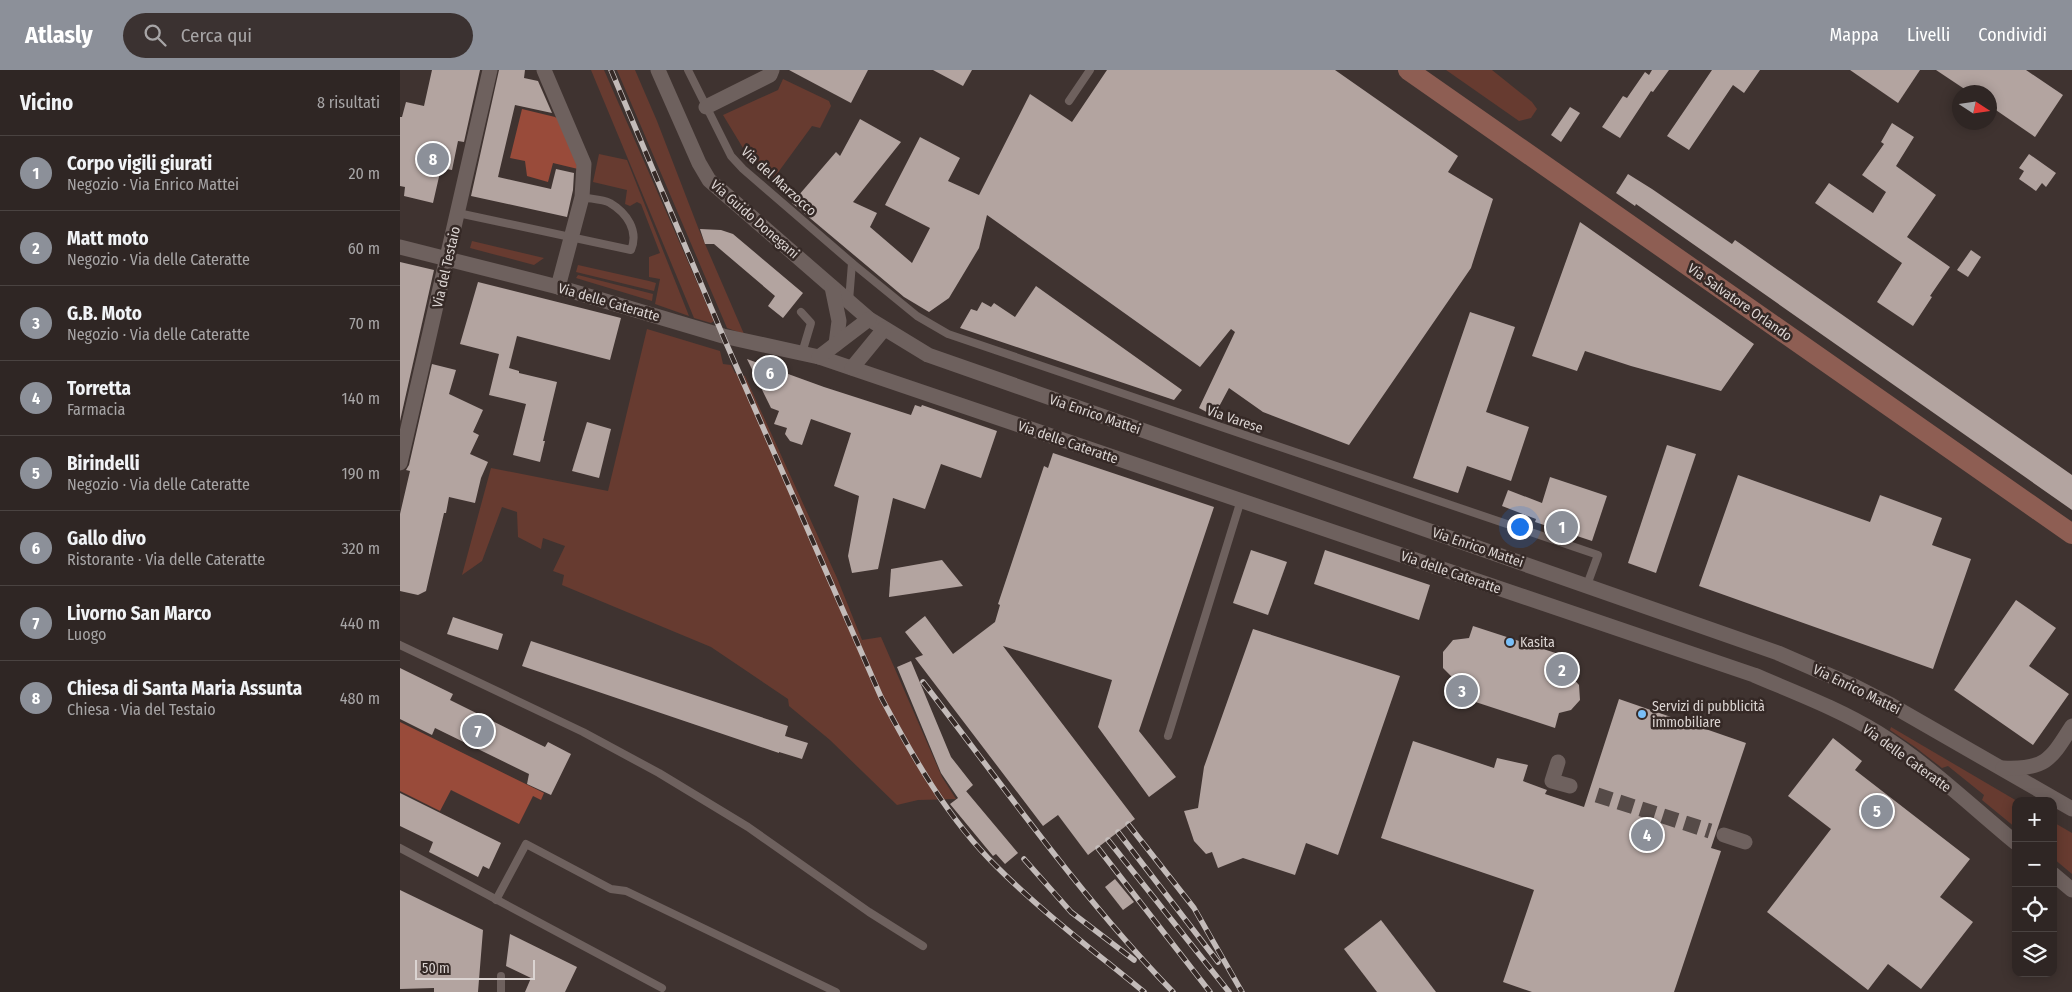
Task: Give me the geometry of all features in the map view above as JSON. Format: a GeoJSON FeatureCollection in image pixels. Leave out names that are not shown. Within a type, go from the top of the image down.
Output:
{"type":"FeatureCollection","features":[{"type":"Feature","properties":{"kind":"main road","name":"Via Salvatore Orlando"},"geometry":{"type":"LineString","coordinates":[[1408,70],[2072,534]]}},
{"type":"Feature","properties":{"kind":"street","name":"Via del Testaio"},"geometry":{"type":"LineString","coordinates":[[400,463],[490,70]]}},
{"type":"Feature","properties":{"kind":"street"},"geometry":{"type":"LineString","coordinates":[[544,70],[584,164],[582,197],[558,287]]}},
{"type":"Feature","properties":{"kind":"street","name":"Via Guido Donegani"},"geometry":{"type":"LineString","coordinates":[[658,70],[699,163],[709,180],[869,319]]}},
{"type":"Feature","properties":{"kind":"street"},"geometry":{"type":"LineString","coordinates":[[706,107],[770,75],[772,70]]}},
{"type":"Feature","properties":{"kind":"street","name":"Via delle Cateratte"},"geometry":{"type":"LineString","coordinates":[[400,247],[558,287],[723,336],[819,357],[1754,675],[1830,707],[1864,725],[1902,750],[2015,842]]}},
{"type":"Feature","properties":{"kind":"street"},"geometry":{"type":"LineString","coordinates":[[832,287],[839,321],[836,344]]}},
{"type":"Feature","properties":{"kind":"street"},"geometry":{"type":"LineString","coordinates":[[819,357],[869,319]]}},
{"type":"Feature","properties":{"kind":"street","name":"Via Enrico Mattei"},"geometry":{"type":"LineString","coordinates":[[869,319],[928,355],[959,367],[1761,646],[1891,705],[2072,809]]}},
{"type":"Feature","properties":{"kind":"street"},"geometry":{"type":"LineString","coordinates":[[852,368],[884,329]]}},
{"type":"Feature","properties":{"kind":"street"},"geometry":{"type":"LineString","coordinates":[[2002,768],[2028,768],[2044,761],[2051,756],[2072,726]]}},
{"type":"Feature","properties":{"kind":"street"},"geometry":{"type":"LineString","coordinates":[[1558,762],[1552,781],[1570,786]]}},
{"type":"Feature","properties":{"kind":"street"},"geometry":{"type":"LineString","coordinates":[[1724,836],[1745,842]]}},
{"type":"Feature","properties":{"kind":"street"},"geometry":{"type":"LineString","coordinates":[[2057,877],[2072,890]]}},
{"type":"Feature","properties":{"kind":"lane","name":"Via del Marzocco"},"geometry":{"type":"LineString","coordinates":[[688,70],[731,156],[743,169],[852,263]]}},
{"type":"Feature","properties":{"kind":"lane"},"geometry":{"type":"LineString","coordinates":[[1069,101],[1090,70]]}},
{"type":"Feature","properties":{"kind":"lane"},"geometry":{"type":"LineString","coordinates":[[458,213],[631,250],[635,240],[629,219],[609,203],[582,197]]}},
{"type":"Feature","properties":{"kind":"lane"},"geometry":{"type":"LineString","coordinates":[[849,301],[852,263]]}},
{"type":"Feature","properties":{"kind":"lane","name":"Via Varese"},"geometry":{"type":"LineString","coordinates":[[852,263],[911,312],[948,334],[1598,555],[1587,585]]}},
{"type":"Feature","properties":{"kind":"lane"},"geometry":{"type":"LineString","coordinates":[[801,312],[811,323],[802,353]]}},
{"type":"Feature","properties":{"kind":"lane"},"geometry":{"type":"LineString","coordinates":[[1168,736],[1240,500]]}},
{"type":"Feature","properties":{"kind":"lane"},"geometry":{"type":"LineString","coordinates":[[400,645],[583,732],[659,773],[748,827],[868,912],[923,946]]}},
{"type":"Feature","properties":{"kind":"lane"},"geometry":{"type":"LineString","coordinates":[[496,900],[526,844],[611,889],[626,891],[836,992]]}},
{"type":"Feature","properties":{"kind":"lane"},"geometry":{"type":"LineString","coordinates":[[400,848],[662,988]]}},
{"type":"Feature","properties":{"kind":"lane"},"geometry":{"type":"LineString","coordinates":[[500,976],[501,992]]}},
{"type":"Feature","properties":{"kind":"shaded area"},"geometry":{"type":"Polygon","coordinates":[[[591,70],[604,70],[714,321],[711,323],[694,318],[591,70]]]}},
{"type":"Feature","properties":{"kind":"shaded area"},"geometry":{"type":"Polygon","coordinates":[[[617,70],[635,70],[699,230],[744,334],[727,328],[617,70]]]}},
{"type":"Feature","properties":{"kind":"shaded area"},"geometry":{"type":"Polygon","coordinates":[[[1446,70],[1492,70],[1532,102],[1537,109],[1531,118],[1519,121],[1446,70]]]}},
{"type":"Feature","properties":{"kind":"shaded area"},"geometry":{"type":"Polygon","coordinates":[[[783,79],[829,101],[831,106],[820,128],[812,126],[774,178],[746,153],[723,115],[778,90],[783,79]]]}},
{"type":"Feature","properties":{"kind":"shaded area"},"geometry":{"type":"Polygon","coordinates":[[[522,109],[555,117],[564,123],[578,169],[553,163],[548,182],[527,176],[525,161],[510,158],[522,109]]]}},
{"type":"Feature","properties":{"kind":"shaded area"},"geometry":{"type":"Polygon","coordinates":[[[599,154],[627,160],[689,316],[655,304],[660,279],[649,277],[649,257],[660,253],[641,204],[637,202],[630,206],[625,204],[627,190],[593,182],[599,154]]]}},
{"type":"Feature","properties":{"kind":"shaded area"},"geometry":{"type":"Polygon","coordinates":[[[472,241],[544,258],[534,265],[470,248],[472,241]]]}},
{"type":"Feature","properties":{"kind":"shaded area"},"geometry":{"type":"Polygon","coordinates":[[[578,265],[656,283],[654,291],[576,272],[578,265]]]}},
{"type":"Feature","properties":{"kind":"shaded area"},"geometry":{"type":"Polygon","coordinates":[[[578,275],[653,294],[652,301],[576,278],[578,275]]]}},
{"type":"Feature","properties":{"kind":"shaded area"},"geometry":{"type":"Polygon","coordinates":[[[647,329],[720,351],[723,364],[731,365],[735,373],[745,376],[837,578],[862,640],[881,637],[942,777],[956,799],[918,800],[897,805],[830,740],[789,706],[788,699],[711,647],[562,585],[564,575],[553,571],[565,546],[543,538],[541,549],[518,537],[517,512],[502,507],[482,561],[462,575],[491,468],[608,491],[647,329]]]}},
{"type":"Feature","properties":{"kind":"shaded area"},"geometry":{"type":"Polygon","coordinates":[[[400,722],[544,793],[541,800],[533,796],[519,824],[451,790],[440,811],[400,791],[400,722]]]}},
{"type":"Feature","properties":{"kind":"shaded area"},"geometry":{"type":"Polygon","coordinates":[[[1891,727],[2012,798],[2012,825],[1982,800],[1984,795],[1948,766],[1942,768],[1890,730],[1891,727]]]}},
{"type":"Feature","properties":{"kind":"shaded area"},"geometry":{"type":"Polygon","coordinates":[[[2057,824],[2072,833],[2072,874],[2057,861],[2057,824]]]}},
{"type":"Feature","properties":{"kind":"building"},"geometry":{"type":"Polygon","coordinates":[[[432,70],[480,70],[464,142],[458,141],[452,170],[441,168],[433,203],[404,196],[405,187],[400,186],[400,117],[402,117],[406,102],[424,106],[432,70]]]}},
{"type":"Feature","properties":{"kind":"building"},"geometry":{"type":"Polygon","coordinates":[[[499,70],[525,70],[524,78],[538,81],[552,113],[515,105],[498,177],[551,189],[556,169],[574,173],[573,190],[567,217],[471,196],[499,70]]]}},
{"type":"Feature","properties":{"kind":"building"},"geometry":{"type":"Polygon","coordinates":[[[789,70],[868,70],[851,103],[789,70]]]}},
{"type":"Feature","properties":{"kind":"building"},"geometry":{"type":"Polygon","coordinates":[[[933,70],[972,70],[963,86],[933,70]]]}},
{"type":"Feature","properties":{"kind":"building"},"geometry":{"type":"Polygon","coordinates":[[[1107,70],[1335,70],[1458,156],[1448,172],[1493,199],[1471,268],[1349,445],[1263,412],[1229,388],[1214,416],[1199,408],[1235,332],[1231,329],[1200,367],[987,215],[979,248],[949,298],[929,312],[904,297],[792,203],[836,152],[840,156],[860,119],[901,142],[853,202],[877,213],[870,227],[912,263],[930,228],[885,205],[920,137],[960,158],[948,181],[979,195],[1030,94],[1072,122],[1107,70]]]}},
{"type":"Feature","properties":{"kind":"building"},"geometry":{"type":"Polygon","coordinates":[[[1652,70],[1669,70],[1653,92],[1651,91],[1620,138],[1602,127],[1623,96],[1627,98],[1645,72],[1649,75],[1652,70]]]}},
{"type":"Feature","properties":{"kind":"building"},"geometry":{"type":"Polygon","coordinates":[[[1712,70],[1760,70],[1744,93],[1733,85],[1689,150],[1667,136],[1712,70]]]}},
{"type":"Feature","properties":{"kind":"building"},"geometry":{"type":"Polygon","coordinates":[[[1850,70],[1920,70],[1898,103],[1850,70]]]}},
{"type":"Feature","properties":{"kind":"building"},"geometry":{"type":"Polygon","coordinates":[[[1936,70],[2026,70],[2063,95],[2035,137],[1997,111],[1997,85],[1958,85],[1936,70]]]}},
{"type":"Feature","properties":{"kind":"building"},"geometry":{"type":"Polygon","coordinates":[[[1570,107],[1580,113],[1561,142],[1551,135],[1570,107]]]}},
{"type":"Feature","properties":{"kind":"building"},"geometry":{"type":"Polygon","coordinates":[[[1892,123],[1914,137],[1896,166],[1936,195],[1907,237],[1950,267],[1930,296],[1932,297],[1913,326],[1877,302],[1902,263],[1815,203],[1829,183],[1873,213],[1886,192],[1862,175],[1884,144],[1881,142],[1892,123]]]}},
{"type":"Feature","properties":{"kind":"building"},"geometry":{"type":"Polygon","coordinates":[[[2029,154],[2056,173],[2046,187],[2042,183],[2036,191],[2019,179],[2024,171],[2019,168],[2029,154]]]}},
{"type":"Feature","properties":{"kind":"building"},"geometry":{"type":"Polygon","coordinates":[[[1628,174],[1732,244],[1735,240],[2072,475],[2072,510],[1636,204],[1635,206],[1616,193],[1628,174]]]}},
{"type":"Feature","properties":{"kind":"building"},"geometry":{"type":"Polygon","coordinates":[[[1580,222],[1754,344],[1721,391],[1585,351],[1577,371],[1532,356],[1580,222]]]}},
{"type":"Feature","properties":{"kind":"building"},"geometry":{"type":"Polygon","coordinates":[[[700,229],[721,230],[733,234],[803,293],[783,318],[768,306],[775,296],[714,244],[705,244],[700,229]]]}},
{"type":"Feature","properties":{"kind":"building"},"geometry":{"type":"Polygon","coordinates":[[[1971,250],[1981,257],[1968,277],[1957,270],[1971,250]]]}},
{"type":"Feature","properties":{"kind":"building"},"geometry":{"type":"Polygon","coordinates":[[[400,262],[434,270],[400,421],[400,262]]]}},
{"type":"Feature","properties":{"kind":"building"},"geometry":{"type":"Polygon","coordinates":[[[478,282],[621,318],[610,360],[517,336],[509,368],[519,371],[519,373],[557,382],[540,462],[513,455],[526,404],[489,395],[499,354],[460,344],[478,282]]]}},
{"type":"Feature","properties":{"kind":"building"},"geometry":{"type":"Polygon","coordinates":[[[1036,286],[1182,390],[1174,400],[960,328],[971,309],[977,311],[982,302],[991,307],[994,303],[1015,317],[1036,286]]]}},
{"type":"Feature","properties":{"kind":"building"},"geometry":{"type":"Polygon","coordinates":[[[1470,312],[1515,327],[1486,412],[1529,427],[1511,481],[1467,466],[1458,493],[1413,478],[1470,312]]]}},
{"type":"Feature","properties":{"kind":"building"},"geometry":{"type":"Polygon","coordinates":[[[747,359],[824,387],[911,415],[915,405],[921,407],[922,405],[997,431],[981,478],[941,464],[925,509],[893,498],[878,569],[852,573],[848,556],[859,496],[834,486],[851,433],[811,419],[802,445],[790,441],[785,434],[787,428],[774,424],[779,411],[771,408],[747,359]]]}},
{"type":"Feature","properties":{"kind":"building"},"geometry":{"type":"Polygon","coordinates":[[[432,364],[456,370],[449,394],[483,410],[473,432],[479,435],[470,454],[488,462],[481,478],[475,503],[449,497],[426,591],[418,595],[400,591],[400,514],[410,471],[406,470],[409,465],[432,364]]]}},
{"type":"Feature","properties":{"kind":"building"},"geometry":{"type":"Polygon","coordinates":[[[587,422],[611,429],[599,478],[572,471],[587,422]]]}},
{"type":"Feature","properties":{"kind":"building"},"geometry":{"type":"Polygon","coordinates":[[[1667,445],[1696,454],[1656,573],[1628,563],[1667,445]]]}},
{"type":"Feature","properties":{"kind":"building"},"geometry":{"type":"Polygon","coordinates":[[[1053,453],[1214,507],[1139,731],[1176,777],[1149,797],[1098,727],[1112,680],[1003,646],[1135,819],[1088,855],[1058,815],[1043,826],[915,658],[923,655],[905,632],[925,616],[953,654],[995,622],[1000,605],[998,604],[1044,466],[1048,468],[1053,453]]]}},
{"type":"Feature","properties":{"kind":"building"},"geometry":{"type":"Polygon","coordinates":[[[1738,475],[1870,522],[1880,495],[1942,518],[1932,545],[1971,559],[1933,669],[1699,586],[1738,475]]]}},
{"type":"Feature","properties":{"kind":"building"},"geometry":{"type":"Polygon","coordinates":[[[1550,477],[1607,496],[1592,541],[1535,522],[1536,519],[1502,506],[1508,490],[1542,503],[1550,477]]]}},
{"type":"Feature","properties":{"kind":"building"},"geometry":{"type":"Polygon","coordinates":[[[1251,550],[1287,562],[1268,615],[1233,603],[1251,550]]]}},
{"type":"Feature","properties":{"kind":"building"},"geometry":{"type":"Polygon","coordinates":[[[1325,550],[1430,585],[1419,620],[1314,584],[1325,550]]]}},
{"type":"Feature","properties":{"kind":"building"},"geometry":{"type":"Polygon","coordinates":[[[942,560],[963,586],[889,597],[891,569],[942,560]]]}},
{"type":"Feature","properties":{"kind":"building"},"geometry":{"type":"Polygon","coordinates":[[[2016,600],[2056,628],[2029,666],[2069,694],[2033,745],[1954,690],[2016,600]]]}},
{"type":"Feature","properties":{"kind":"building"},"geometry":{"type":"Polygon","coordinates":[[[453,617],[503,634],[498,650],[447,634],[453,617]]]}},
{"type":"Feature","properties":{"kind":"building"},"geometry":{"type":"Polygon","coordinates":[[[1473,626],[1577,660],[1571,676],[1579,685],[1580,700],[1571,710],[1559,713],[1555,728],[1451,694],[1455,680],[1443,668],[1443,652],[1453,640],[1469,638],[1473,626]]]}},
{"type":"Feature","properties":{"kind":"building"},"geometry":{"type":"Polygon","coordinates":[[[1253,629],[1400,676],[1338,855],[1306,843],[1295,875],[1243,858],[1218,868],[1212,852],[1206,854],[1194,841],[1184,811],[1198,808],[1204,767],[1253,629]]]}},
{"type":"Feature","properties":{"kind":"building"},"geometry":{"type":"Polygon","coordinates":[[[531,641],[788,726],[785,736],[808,743],[802,759],[779,753],[522,666],[531,641]]]}},
{"type":"Feature","properties":{"kind":"building"},"geometry":{"type":"Polygon","coordinates":[[[911,661],[951,757],[973,785],[966,791],[1018,853],[1005,864],[996,854],[993,856],[950,804],[958,798],[941,773],[897,667],[911,661]]]}},
{"type":"Feature","properties":{"kind":"building"},"geometry":{"type":"Polygon","coordinates":[[[400,668],[453,694],[450,700],[545,747],[548,742],[571,754],[551,795],[527,784],[529,774],[435,728],[432,735],[400,719],[400,668]]]}},
{"type":"Feature","properties":{"kind":"building"},"geometry":{"type":"Polygon","coordinates":[[[1619,699],[1746,743],[1711,848],[1721,851],[1674,992],[1532,992],[1503,982],[1534,890],[1381,838],[1413,741],[1494,768],[1497,758],[1528,765],[1523,781],[1547,790],[1545,794],[1584,807],[1619,699]]]}},
{"type":"Feature","properties":{"kind":"building"},"geometry":{"type":"Polygon","coordinates":[[[1833,738],[1862,761],[1855,770],[1970,859],[1940,897],[1973,922],[1921,989],[1888,964],[1868,990],[1767,912],[1831,829],[1788,796],[1833,738]]]}},
{"type":"Feature","properties":{"kind":"building"},"geometry":{"type":"Polygon","coordinates":[[[400,793],[501,843],[489,869],[483,866],[478,877],[429,852],[433,842],[400,826],[400,793]]]}},
{"type":"Feature","properties":{"kind":"building"},"geometry":{"type":"Polygon","coordinates":[[[1115,879],[1134,902],[1123,910],[1105,887],[1115,879]]]}},
{"type":"Feature","properties":{"kind":"building"},"geometry":{"type":"Polygon","coordinates":[[[400,890],[483,930],[478,992],[434,992],[434,988],[400,989],[400,890]]]}},
{"type":"Feature","properties":{"kind":"building"},"geometry":{"type":"Polygon","coordinates":[[[1381,920],[1436,992],[1377,992],[1344,949],[1381,920]]]}},
{"type":"Feature","properties":{"kind":"building"},"geometry":{"type":"Polygon","coordinates":[[[510,934],[577,967],[565,992],[525,992],[531,978],[506,966],[510,934]]]}},
{"type":"Feature","properties":{"kind":"tunnel"},"geometry":{"type":"LineString","coordinates":[[1597,795],[1710,831]]}},
{"type":"Feature","properties":{"kind":"railway"},"geometry":{"type":"LineString","coordinates":[[611,70],[723,336],[881,697],[906,742],[947,808],[996,866],[1050,915],[1144,992]]}},
{"type":"Feature","properties":{"kind":"railway"},"geometry":{"type":"LineString","coordinates":[[923,682],[1075,880],[1139,956],[1173,992]]}},
{"type":"Feature","properties":{"kind":"railway"},"geometry":{"type":"LineString","coordinates":[[1128,824],[1194,908],[1242,992]]}},
{"type":"Feature","properties":{"kind":"railway"},"geometry":{"type":"LineString","coordinates":[[1118,832],[1218,962]]}},
{"type":"Feature","properties":{"kind":"railway"},"geometry":{"type":"LineString","coordinates":[[1108,840],[1229,992]]}},
{"type":"Feature","properties":{"kind":"railway"},"geometry":{"type":"LineString","coordinates":[[1098,848],[1210,992]]}},
{"type":"Feature","properties":{"kind":"railway"},"geometry":{"type":"LineString","coordinates":[[1024,859],[1071,912],[1134,960]]}},
{"type":"Feature","properties":{"kind":"place","name":"Chiesa di Santa Maria Assunta"},"geometry":{"type":"Point","coordinates":[433,159]}},
{"type":"Feature","properties":{"kind":"place","name":"Gallo divo"},"geometry":{"type":"Point","coordinates":[770,373]}},
{"type":"Feature","properties":{"kind":"place","name":"Corpo vigili giurati"},"geometry":{"type":"Point","coordinates":[1562,527]}},
{"type":"Feature","properties":{"kind":"place","name":"Kasita"},"geometry":{"type":"Point","coordinates":[1510,642]}},
{"type":"Feature","properties":{"kind":"place","name":"Matt moto"},"geometry":{"type":"Point","coordinates":[1562,670]}},
{"type":"Feature","properties":{"kind":"place","name":"G.B. Moto"},"geometry":{"type":"Point","coordinates":[1462,691]}},
{"type":"Feature","properties":{"kind":"place","name":"Servizi di pubblicità immobiliare"},"geometry":{"type":"Point","coordinates":[1642,714]}},
{"type":"Feature","properties":{"kind":"place","name":"Livorno San Marco"},"geometry":{"type":"Point","coordinates":[478,731]}},
{"type":"Feature","properties":{"kind":"place","name":"Birindelli"},"geometry":{"type":"Point","coordinates":[1877,811]}},
{"type":"Feature","properties":{"kind":"place","name":"Torretta"},"geometry":{"type":"Point","coordinates":[1647,835]}}]}
